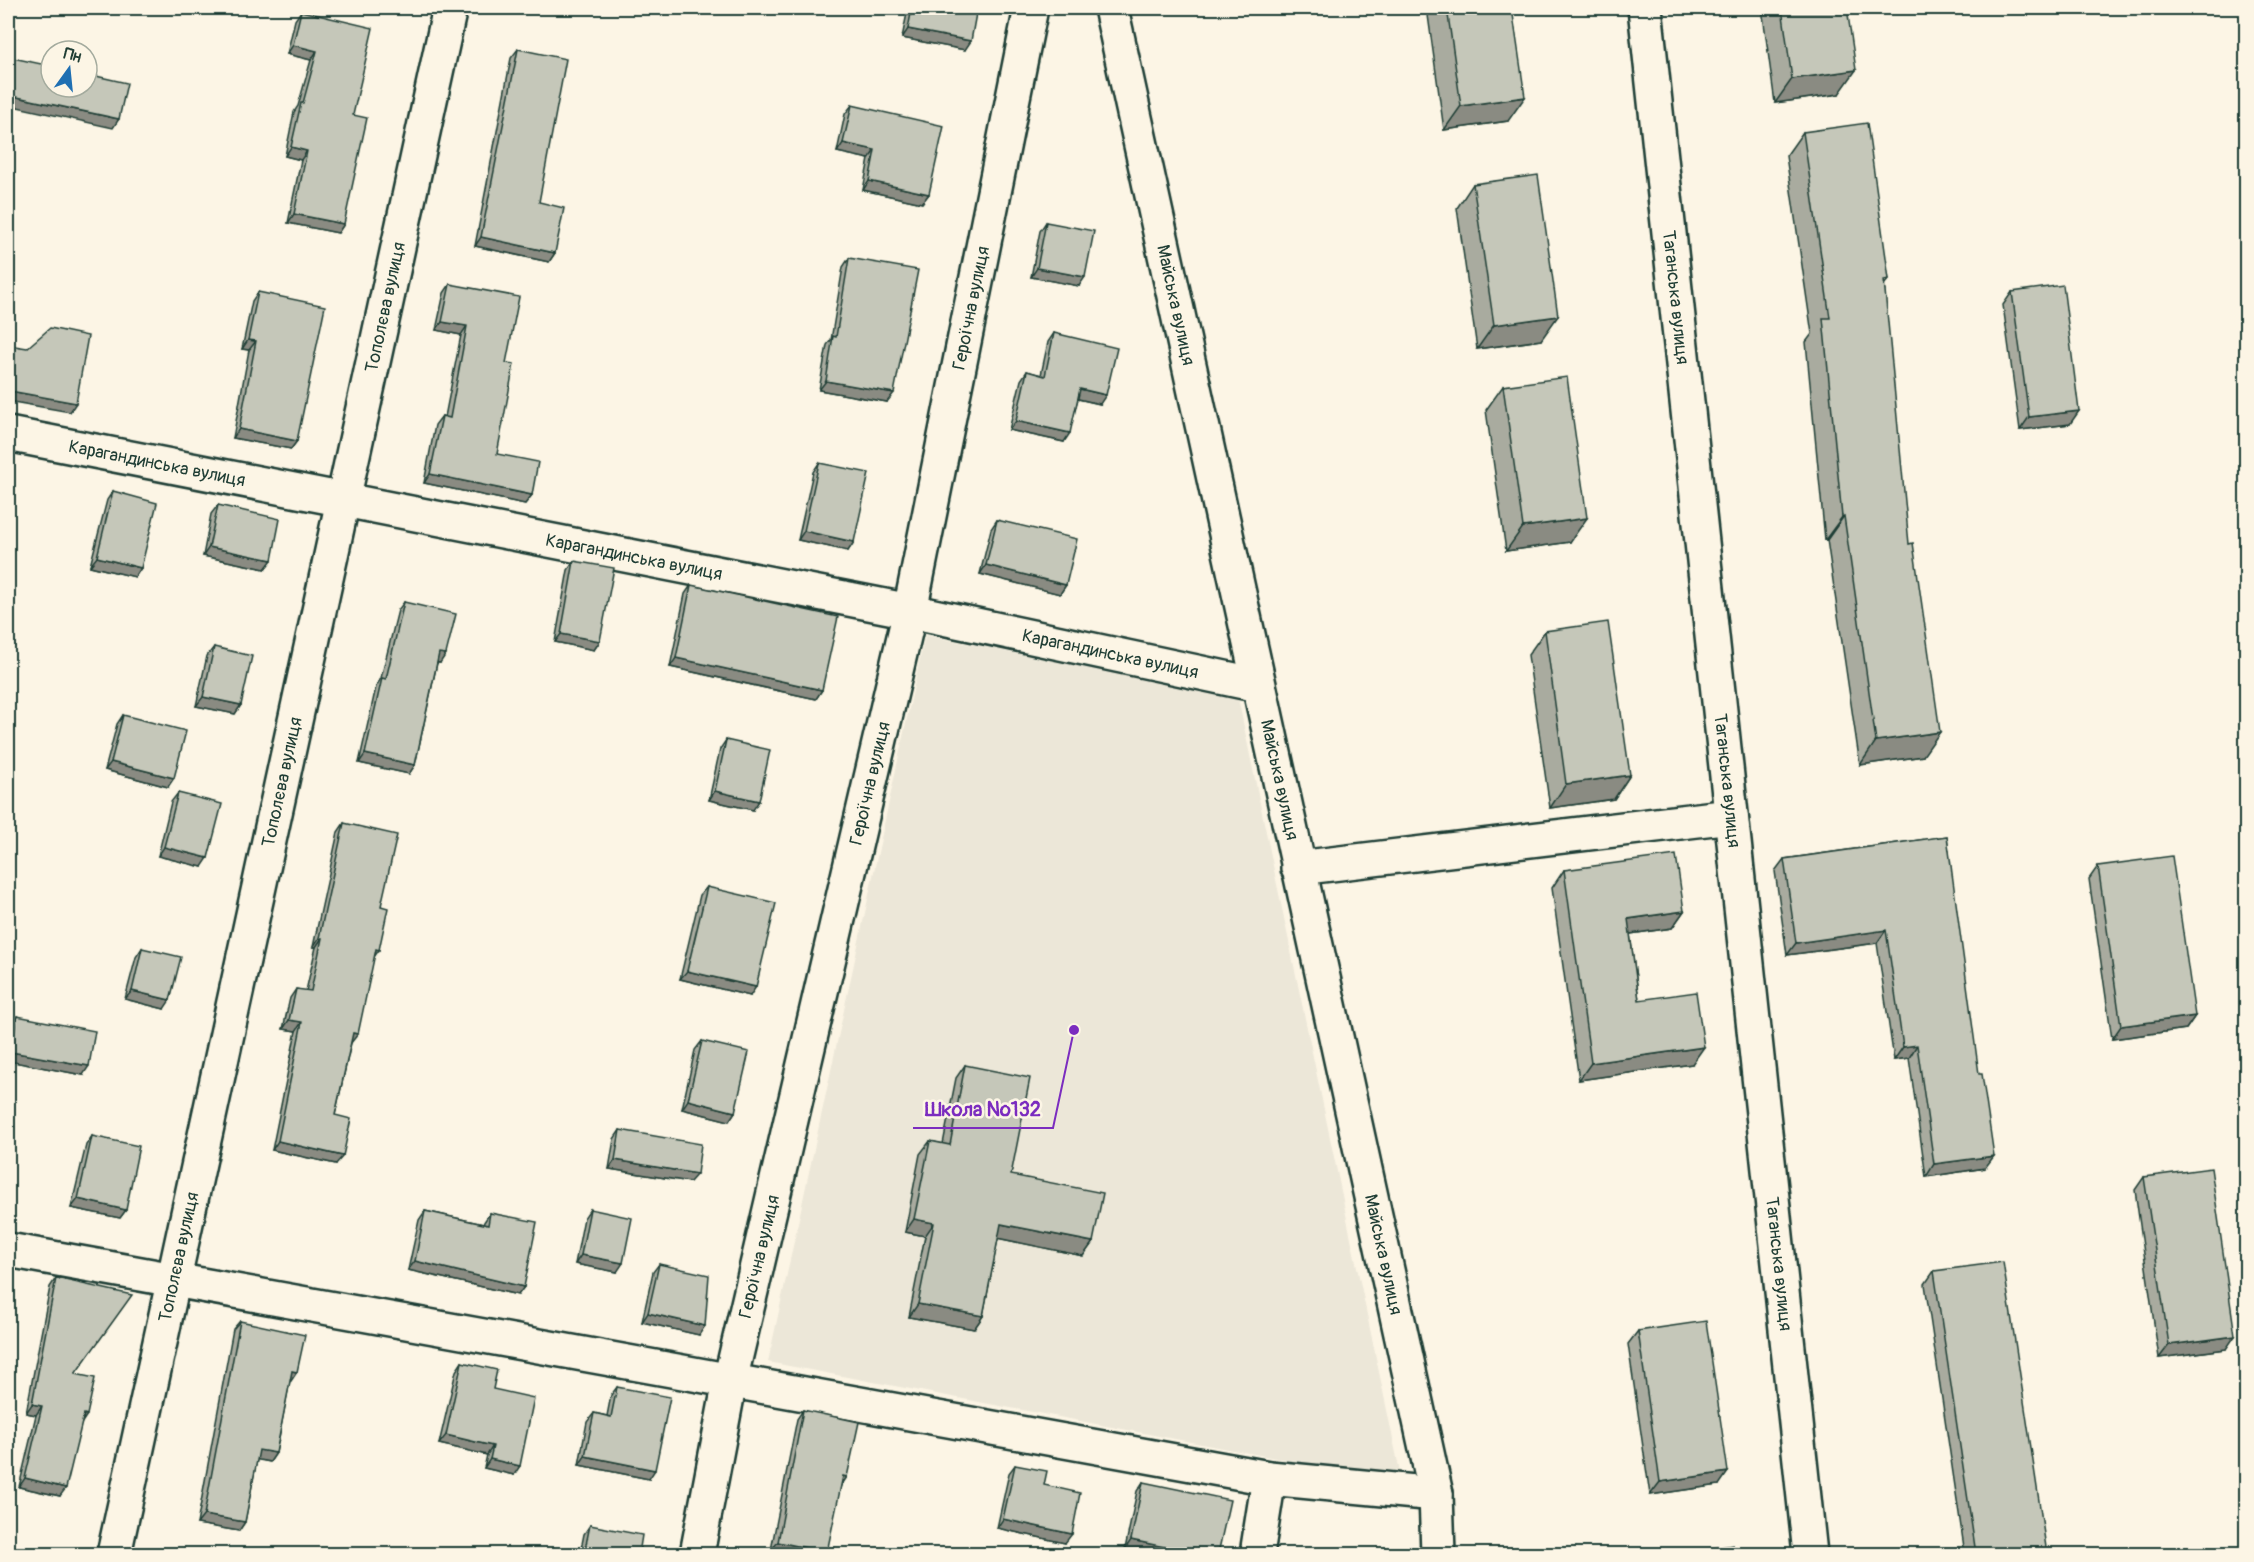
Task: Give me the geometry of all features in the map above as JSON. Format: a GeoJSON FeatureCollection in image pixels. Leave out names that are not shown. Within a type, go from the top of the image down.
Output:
{"type":"FeatureCollection","features":[{"type":"Feature","properties":{"kind":"street","name":"Тополєва вулиця"},"geometry":{"type":"LineString","coordinates":[[114,1554],[450,8]]}},
{"type":"Feature","properties":{"kind":"street","name":"Героїчна вулиця"},"geometry":{"type":"LineString","coordinates":[[697,1554],[730,1381],[910,611],[1032,8]]}},
{"type":"Feature","properties":{"kind":"street","name":"Майська вулиця"},"geometry":{"type":"LineString","coordinates":[[1110,8],[1436,1494],[1438,1554]]}},
{"type":"Feature","properties":{"kind":"street","name":"Таганська вулиця"},"geometry":{"type":"LineString","coordinates":[[1645,8],[1809,1554]]}},
{"type":"Feature","properties":{"kind":"street","name":"Карагандинська вулиця"},"geometry":{"type":"LineString","coordinates":[[8,434],[910,611],[1258,685]]}},
{"type":"Feature","properties":{"kind":"street"},"geometry":{"type":"LineString","coordinates":[[1298,868],[1731,816]]}},
{"type":"Feature","properties":{"kind":"street"},"geometry":{"type":"LineString","coordinates":[[8,1250],[1269,1478],[1436,1494]]}},
{"type":"Feature","properties":{"kind":"street"},"geometry":{"type":"LineString","coordinates":[[1257,1554],[1269,1478]]}},
{"type":"Feature","properties":{"kind":"shaded area"},"geometry":{"type":"Polygon","coordinates":[[[925,635],[1238,698],[1402,1482],[768,1362],[925,635]]]}},
{"type":"Feature","properties":{"kind":"building"},"geometry":{"type":"Polygon","coordinates":[[[912,8],[977,8],[971,41],[908,29],[912,8]]]}},
{"type":"Feature","properties":{"kind":"building"},"geometry":{"type":"Polygon","coordinates":[[[1447,8],[1512,8],[1525,97],[1461,106],[1447,8]]]}},
{"type":"Feature","properties":{"kind":"building"},"geometry":{"type":"Polygon","coordinates":[[[1782,8],[1847,8],[1856,70],[1792,79],[1782,8]]]}},
{"type":"Feature","properties":{"kind":"building"},"geometry":{"type":"Polygon","coordinates":[[[301,11],[373,28],[353,115],[367,118],[344,224],[294,214],[307,151],[291,147],[301,103],[303,103],[317,51],[293,45],[301,11]]]}},
{"type":"Feature","properties":{"kind":"building"},"geometry":{"type":"Polygon","coordinates":[[[518,49],[566,59],[539,202],[564,208],[555,253],[481,237],[518,49]]]}},
{"type":"Feature","properties":{"kind":"building"},"geometry":{"type":"Polygon","coordinates":[[[8,57],[39,63],[39,99],[99,99],[99,77],[127,83],[119,119],[8,95],[8,57]]]}},
{"type":"Feature","properties":{"kind":"building"},"geometry":{"type":"Polygon","coordinates":[[[852,105],[944,126],[929,194],[869,181],[875,150],[843,143],[852,105]]]}},
{"type":"Feature","properties":{"kind":"building"},"geometry":{"type":"Polygon","coordinates":[[[1867,123],[1889,279],[1884,280],[1909,544],[1913,543],[1940,732],[1876,741],[1844,516],[1842,517],[1823,318],[1830,318],[1803,132],[1867,123]]]}},
{"type":"Feature","properties":{"kind":"building"},"geometry":{"type":"Polygon","coordinates":[[[1538,175],[1558,316],[1494,325],[1473,184],[1538,175]]]}},
{"type":"Feature","properties":{"kind":"building"},"geometry":{"type":"Polygon","coordinates":[[[1046,222],[1094,231],[1085,277],[1037,268],[1046,222]]]}},
{"type":"Feature","properties":{"kind":"building"},"geometry":{"type":"Polygon","coordinates":[[[849,258],[918,270],[894,393],[826,381],[849,258]]]}},
{"type":"Feature","properties":{"kind":"building"},"geometry":{"type":"Polygon","coordinates":[[[450,284],[519,297],[506,363],[514,364],[497,454],[538,462],[532,495],[430,474],[442,416],[450,418],[467,326],[442,322],[450,284]]]}},
{"type":"Feature","properties":{"kind":"building"},"geometry":{"type":"Polygon","coordinates":[[[2063,285],[2079,411],[2029,417],[2012,292],[2063,285]]]}},
{"type":"Feature","properties":{"kind":"building"},"geometry":{"type":"Polygon","coordinates":[[[258,292],[325,306],[297,441],[239,429],[256,341],[248,340],[258,292]]]}},
{"type":"Feature","properties":{"kind":"building"},"geometry":{"type":"Polygon","coordinates":[[[50,328],[88,336],[76,403],[10,391],[11,386],[8,386],[8,345],[27,348],[50,328]]]}},
{"type":"Feature","properties":{"kind":"building"},"geometry":{"type":"Polygon","coordinates":[[[1054,333],[1117,348],[1106,395],[1080,389],[1070,433],[1016,421],[1027,371],[1045,376],[1054,333]]]}},
{"type":"Feature","properties":{"kind":"building"},"geometry":{"type":"Polygon","coordinates":[[[1567,377],[1587,518],[1523,527],[1503,386],[1567,377]]]}},
{"type":"Feature","properties":{"kind":"building"},"geometry":{"type":"Polygon","coordinates":[[[819,463],[869,473],[854,542],[804,531],[819,463]]]}},
{"type":"Feature","properties":{"kind":"building"},"geometry":{"type":"Polygon","coordinates":[[[113,491],[157,503],[141,568],[97,557],[113,491]]]}},
{"type":"Feature","properties":{"kind":"building"},"geometry":{"type":"Polygon","coordinates":[[[218,505],[280,519],[272,560],[209,547],[218,505]]]}},
{"type":"Feature","properties":{"kind":"building"},"geometry":{"type":"Polygon","coordinates":[[[997,520],[1077,539],[1066,585],[986,565],[997,520]]]}},
{"type":"Feature","properties":{"kind":"building"},"geometry":{"type":"Polygon","coordinates":[[[574,561],[614,568],[600,641],[561,634],[574,561]]]}},
{"type":"Feature","properties":{"kind":"building"},"geometry":{"type":"Polygon","coordinates":[[[691,585],[838,617],[822,690],[676,658],[691,585]]]}},
{"type":"Feature","properties":{"kind":"building"},"geometry":{"type":"Polygon","coordinates":[[[404,602],[456,614],[446,654],[439,653],[415,765],[365,754],[382,678],[386,679],[404,602]]]}},
{"type":"Feature","properties":{"kind":"building"},"geometry":{"type":"Polygon","coordinates":[[[1608,622],[1630,775],[1566,784],[1545,631],[1608,622]]]}},
{"type":"Feature","properties":{"kind":"building"},"geometry":{"type":"Polygon","coordinates":[[[214,647],[252,656],[241,705],[203,697],[214,647]]]}},
{"type":"Feature","properties":{"kind":"building"},"geometry":{"type":"Polygon","coordinates":[[[123,715],[186,731],[174,778],[111,762],[123,715]]]}},
{"type":"Feature","properties":{"kind":"building"},"geometry":{"type":"Polygon","coordinates":[[[726,740],[770,750],[759,801],[715,791],[726,740]]]}},
{"type":"Feature","properties":{"kind":"building"},"geometry":{"type":"Polygon","coordinates":[[[178,793],[222,804],[208,858],[164,847],[178,793]]]}},
{"type":"Feature","properties":{"kind":"building"},"geometry":{"type":"Polygon","coordinates":[[[344,823],[397,835],[381,906],[388,908],[379,950],[376,949],[358,1034],[353,1033],[335,1115],[351,1119],[343,1156],[278,1141],[302,1022],[289,1020],[296,989],[311,991],[322,938],[319,938],[344,823]]]}},
{"type":"Feature","properties":{"kind":"building"},"geometry":{"type":"Polygon","coordinates":[[[1947,836],[1979,1074],[1982,1074],[1994,1156],[1934,1164],[1917,1045],[1903,1047],[1886,930],[1796,943],[1784,859],[1947,836]]]}},
{"type":"Feature","properties":{"kind":"building"},"geometry":{"type":"Polygon","coordinates":[[[1676,855],[1684,911],[1628,919],[1639,1000],[1696,992],[1704,1047],[1591,1063],[1564,870],[1676,855]]]}},
{"type":"Feature","properties":{"kind":"building"},"geometry":{"type":"Polygon","coordinates":[[[2172,856],[2195,1016],[2121,1026],[2098,866],[2172,856]]]}},
{"type":"Feature","properties":{"kind":"building"},"geometry":{"type":"Polygon","coordinates":[[[707,887],[776,903],[756,987],[687,971],[707,887]]]}},
{"type":"Feature","properties":{"kind":"building"},"geometry":{"type":"Polygon","coordinates":[[[142,948],[181,957],[170,1000],[132,991],[142,948]]]}},
{"type":"Feature","properties":{"kind":"building"},"geometry":{"type":"Polygon","coordinates":[[[17,1016],[95,1031],[89,1066],[11,1052],[17,1016]]]}},
{"type":"Feature","properties":{"kind":"building"},"geometry":{"type":"Polygon","coordinates":[[[702,1041],[749,1052],[735,1112],[688,1100],[702,1041]]]}},
{"type":"Feature","properties":{"kind":"building"},"geometry":{"type":"Polygon","coordinates":[[[965,1065],[1030,1078],[1011,1175],[1103,1193],[1093,1242],[1001,1224],[983,1316],[918,1304],[934,1223],[914,1219],[930,1141],[950,1145],[965,1065]]]}},
{"type":"Feature","properties":{"kind":"building"},"geometry":{"type":"Polygon","coordinates":[[[620,1130],[701,1144],[697,1174],[615,1160],[620,1130]]]}},
{"type":"Feature","properties":{"kind":"building"},"geometry":{"type":"Polygon","coordinates":[[[92,1136],[139,1146],[126,1210],[78,1199],[92,1136]]]}},
{"type":"Feature","properties":{"kind":"building"},"geometry":{"type":"Polygon","coordinates":[[[2211,1168],[2235,1336],[2169,1345],[2144,1177],[2211,1168]]]}},
{"type":"Feature","properties":{"kind":"building"},"geometry":{"type":"Polygon","coordinates":[[[590,1209],[632,1218],[623,1263],[581,1255],[590,1209]]]}},
{"type":"Feature","properties":{"kind":"building"},"geometry":{"type":"Polygon","coordinates":[[[425,1211],[488,1225],[490,1213],[537,1222],[524,1287],[415,1261],[425,1211]]]}},
{"type":"Feature","properties":{"kind":"building"},"geometry":{"type":"Polygon","coordinates":[[[2003,1262],[2047,1554],[1976,1554],[1934,1271],[2003,1262]]]}},
{"type":"Feature","properties":{"kind":"building"},"geometry":{"type":"Polygon","coordinates":[[[659,1264],[709,1275],[705,1326],[648,1313],[659,1264]]]}},
{"type":"Feature","properties":{"kind":"building"},"geometry":{"type":"Polygon","coordinates":[[[56,1278],[132,1295],[75,1374],[95,1378],[66,1488],[25,1478],[42,1406],[32,1404],[56,1278]]]}},
{"type":"Feature","properties":{"kind":"building"},"geometry":{"type":"Polygon","coordinates":[[[240,1321],[305,1335],[297,1372],[292,1371],[276,1453],[259,1450],[245,1522],[204,1515],[240,1321]]]}},
{"type":"Feature","properties":{"kind":"building"},"geometry":{"type":"Polygon","coordinates":[[[1706,1321],[1728,1472],[1660,1482],[1638,1331],[1706,1321]]]}},
{"type":"Feature","properties":{"kind":"building"},"geometry":{"type":"Polygon","coordinates":[[[462,1362],[497,1370],[493,1389],[534,1398],[520,1466],[490,1459],[493,1446],[446,1435],[462,1362]]]}},
{"type":"Feature","properties":{"kind":"building"},"geometry":{"type":"Polygon","coordinates":[[[617,1387],[670,1397],[655,1470],[585,1456],[594,1413],[611,1417],[617,1387]]]}},
{"type":"Feature","properties":{"kind":"building"},"geometry":{"type":"Polygon","coordinates":[[[803,1410],[859,1422],[847,1477],[843,1476],[827,1552],[778,1542],[803,1410]]]}},
{"type":"Feature","properties":{"kind":"building"},"geometry":{"type":"Polygon","coordinates":[[[1015,1465],[1047,1471],[1044,1485],[1080,1493],[1072,1534],[1003,1519],[1015,1465]]]}},
{"type":"Feature","properties":{"kind":"building"},"geometry":{"type":"Polygon","coordinates":[[[1143,1482],[1230,1500],[1218,1554],[1164,1554],[1165,1547],[1131,1540],[1143,1482]]]}},
{"type":"Feature","properties":{"kind":"building"},"geometry":{"type":"Polygon","coordinates":[[[590,1525],[642,1535],[639,1554],[584,1554],[590,1525]]]}},
{"type":"Feature","properties":{"kind":"building"},"geometry":{"type":"Polygon","coordinates":[[[1733,1545],[1734,1554],[1671,1554],[1733,1545]]]}},
{"type":"Feature","properties":{"kind":"place","name":"Школа №132"},"geometry":{"type":"Point","coordinates":[1074,1030]}}]}
